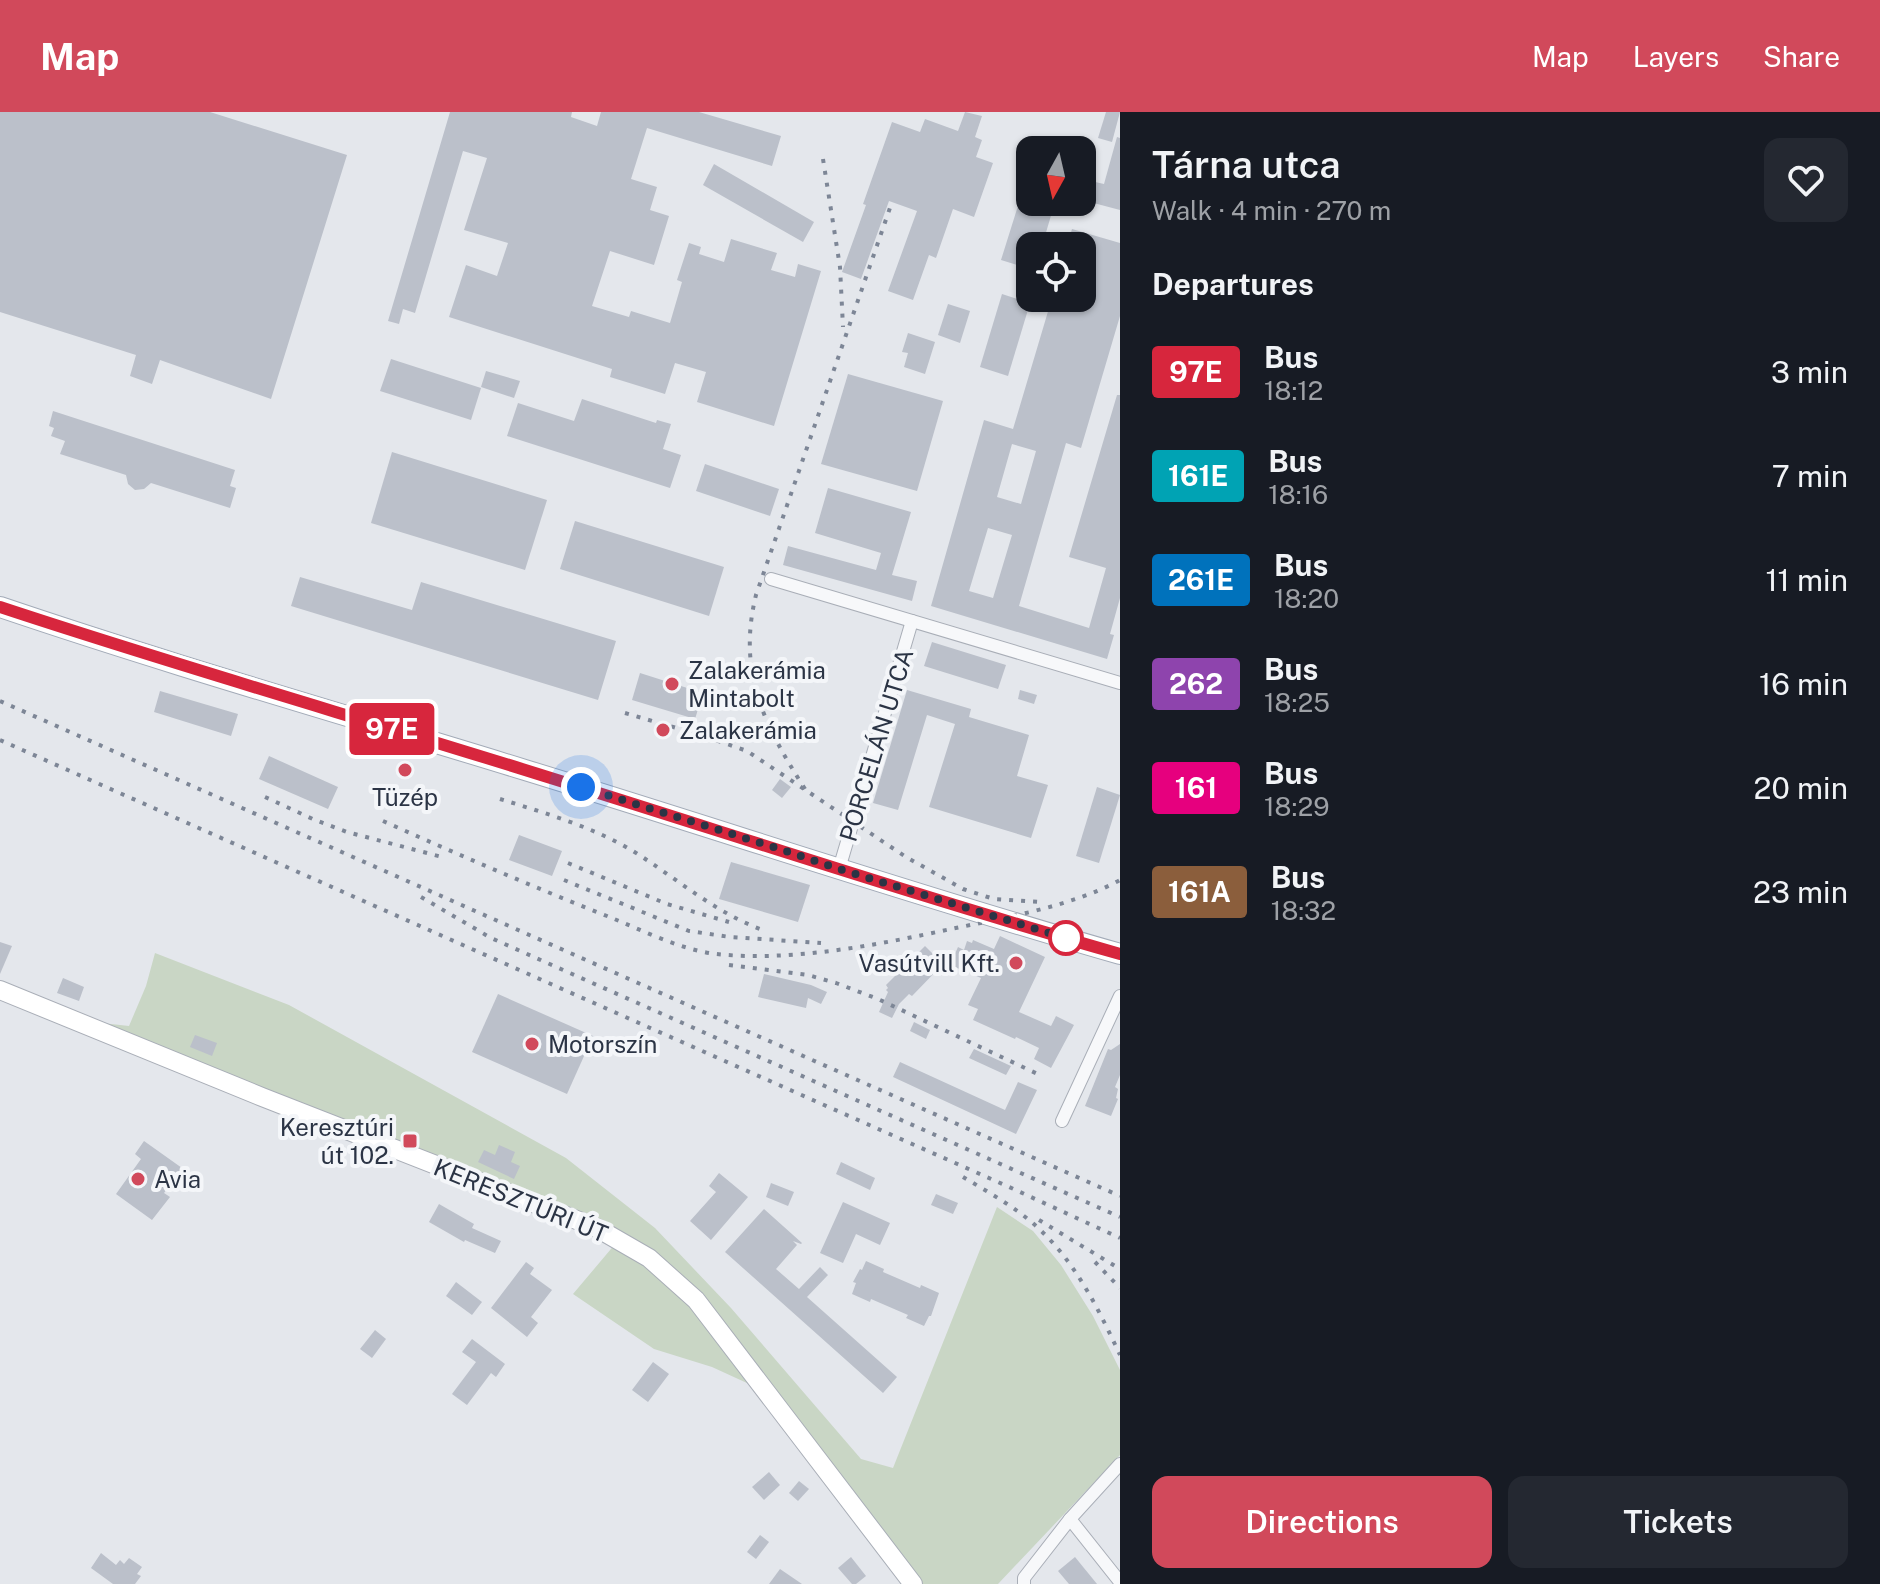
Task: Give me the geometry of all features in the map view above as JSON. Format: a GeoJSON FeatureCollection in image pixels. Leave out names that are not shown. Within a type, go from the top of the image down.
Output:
{"type":"FeatureCollection","features":[{"type":"Feature","properties":{"kind":"main road"},"geometry":{"type":"LineString","coordinates":[[0,607],[1120,954]]}},
{"type":"Feature","properties":{"kind":"main road","name":"KERESZTÚRI ÚT"},"geometry":{"type":"LineString","coordinates":[[0,990],[597,1228],[649,1258],[696,1300],[913,1584]]}},
{"type":"Feature","properties":{"kind":"street","name":"PORCELÁN UTCA"},"geometry":{"type":"LineString","coordinates":[[771,579],[1120,683]]}},
{"type":"Feature","properties":{"kind":"street","name":"PORCELÁN UTCA"},"geometry":{"type":"LineString","coordinates":[[839,869],[912,621]]}},
{"type":"Feature","properties":{"kind":"street"},"geometry":{"type":"LineString","coordinates":[[1062,1121],[1120,996]]}},
{"type":"Feature","properties":{"kind":"street"},"geometry":{"type":"LineString","coordinates":[[1024,1584],[1024,1578],[1070,1519],[1120,1464]]}},
{"type":"Feature","properties":{"kind":"street"},"geometry":{"type":"LineString","coordinates":[[1070,1519],[1120,1582]]}},
{"type":"Feature","properties":{"kind":"green space"},"geometry":{"type":"Polygon","coordinates":[[[155,953],[289,1005],[566,1158],[655,1228],[731,1308],[861,1459],[893,1468],[997,1207],[1033,1231],[1061,1265],[1093,1316],[1120,1370],[1120,1455],[998,1584],[909,1584],[760,1389],[712,1367],[654,1349],[573,1294],[616,1243],[93,1022],[129,1026],[146,986],[155,953]]]}},
{"type":"Feature","properties":{"kind":"building"},"geometry":{"type":"Polygon","coordinates":[[[0,112],[210,112],[347,155],[271,399],[160,360],[152,384],[130,376],[136,355],[0,312],[0,112]]]}},
{"type":"Feature","properties":{"kind":"building"},"geometry":{"type":"Polygon","coordinates":[[[450,112],[572,112],[571,117],[597,126],[601,112],[699,112],[781,136],[772,166],[647,128],[631,179],[657,187],[650,210],[669,216],[654,265],[610,251],[592,306],[629,317],[631,311],[670,323],[682,282],[677,280],[689,243],[701,247],[699,254],[724,262],[731,239],[777,253],[771,270],[795,277],[798,264],[821,271],[774,426],[697,402],[706,372],[675,363],[665,394],[610,377],[612,369],[449,317],[466,265],[497,276],[508,243],[464,230],[487,158],[463,151],[415,313],[403,309],[399,324],[388,321],[450,112]]]}},
{"type":"Feature","properties":{"kind":"building"},"geometry":{"type":"Polygon","coordinates":[[[965,112],[982,116],[975,137],[982,140],[976,157],[993,163],[974,217],[953,209],[936,258],[929,255],[913,300],[888,291],[917,211],[889,201],[861,279],[842,272],[892,122],[920,132],[925,119],[958,131],[965,112]]]}},
{"type":"Feature","properties":{"kind":"building"},"geometry":{"type":"Polygon","coordinates":[[[1106,112],[1120,112],[1112,142],[1098,138],[1106,112]]]}},
{"type":"Feature","properties":{"kind":"building"},"geometry":{"type":"Polygon","coordinates":[[[1117,137],[1120,138],[1120,210],[1096,204],[1096,182],[1104,184],[1117,137]]]}},
{"type":"Feature","properties":{"kind":"building"},"geometry":{"type":"Polygon","coordinates":[[[714,164],[814,222],[803,242],[703,185],[714,164]]]}},
{"type":"Feature","properties":{"kind":"building"},"geometry":{"type":"Polygon","coordinates":[[[1016,212],[1016,216],[1051,216],[1046,232],[1016,232],[1016,265],[1001,260],[1016,212]]]}},
{"type":"Feature","properties":{"kind":"building"},"geometry":{"type":"Polygon","coordinates":[[[1096,236],[1120,243],[1120,316],[1081,448],[1066,443],[1019,606],[1089,628],[1106,568],[1069,557],[1117,395],[1120,395],[1120,598],[1107,659],[931,606],[984,420],[1013,429],[1048,312],[1096,312],[1096,236]],[[1012,444],[997,497],[1021,504],[1036,451],[1012,444]],[[988,528],[969,591],[993,598],[1012,535],[988,528]]]}},
{"type":"Feature","properties":{"kind":"building"},"geometry":{"type":"Polygon","coordinates":[[[1002,294],[1016,298],[1016,312],[1027,312],[1008,376],[980,367],[1002,294]]]}},
{"type":"Feature","properties":{"kind":"building"},"geometry":{"type":"Polygon","coordinates":[[[948,304],[970,311],[960,343],[938,335],[948,304]]]}},
{"type":"Feature","properties":{"kind":"building"},"geometry":{"type":"Polygon","coordinates":[[[908,333],[935,342],[925,374],[904,367],[908,353],[902,352],[908,333]]]}},
{"type":"Feature","properties":{"kind":"building"},"geometry":{"type":"Polygon","coordinates":[[[391,359],[481,388],[471,420],[380,391],[391,359]]]}},
{"type":"Feature","properties":{"kind":"building"},"geometry":{"type":"Polygon","coordinates":[[[486,371],[520,381],[514,398],[481,387],[486,371]]]}},
{"type":"Feature","properties":{"kind":"building"},"geometry":{"type":"Polygon","coordinates":[[[848,374],[943,401],[917,491],[821,464],[848,374]]]}},
{"type":"Feature","properties":{"kind":"building"},"geometry":{"type":"Polygon","coordinates":[[[582,399],[656,423],[657,420],[671,424],[663,449],[681,455],[670,488],[507,436],[518,403],[574,421],[582,399]]]}},
{"type":"Feature","properties":{"kind":"building"},"geometry":{"type":"Polygon","coordinates":[[[53,411],[235,470],[230,486],[236,488],[230,508],[151,483],[144,489],[135,490],[128,484],[126,475],[60,454],[65,441],[51,436],[54,428],[49,426],[53,411]]]}},
{"type":"Feature","properties":{"kind":"building"},"geometry":{"type":"Polygon","coordinates":[[[392,452],[547,500],[525,570],[371,523],[392,452]]]}},
{"type":"Feature","properties":{"kind":"building"},"geometry":{"type":"Polygon","coordinates":[[[705,464],[779,489],[770,516],[696,491],[705,464]]]}},
{"type":"Feature","properties":{"kind":"building"},"geometry":{"type":"Polygon","coordinates":[[[828,488],[911,512],[892,575],[917,581],[912,601],[783,565],[788,546],[876,570],[881,553],[815,533],[828,488]]]}},
{"type":"Feature","properties":{"kind":"building"},"geometry":{"type":"Polygon","coordinates":[[[575,521],[724,567],[709,616],[560,569],[575,521]]]}},
{"type":"Feature","properties":{"kind":"building"},"geometry":{"type":"Polygon","coordinates":[[[300,577],[412,610],[421,582],[616,641],[598,700],[291,606],[300,577]]]}},
{"type":"Feature","properties":{"kind":"building"},"geometry":{"type":"Polygon","coordinates":[[[932,642],[1006,665],[998,689],[924,666],[932,642]]]}},
{"type":"Feature","properties":{"kind":"building"},"geometry":{"type":"Polygon","coordinates":[[[640,673],[703,693],[695,719],[632,700],[640,673]]]}},
{"type":"Feature","properties":{"kind":"building"},"geometry":{"type":"Polygon","coordinates":[[[907,690],[971,709],[969,717],[1029,735],[1017,776],[1048,785],[1031,838],[929,807],[955,724],[927,715],[898,810],[873,803],[907,690]]]}},
{"type":"Feature","properties":{"kind":"building"},"geometry":{"type":"Polygon","coordinates":[[[1020,690],[1037,695],[1034,704],[1018,699],[1020,690]]]}},
{"type":"Feature","properties":{"kind":"building"},"geometry":{"type":"Polygon","coordinates":[[[160,691],[238,714],[231,736],[154,712],[160,691]]]}},
{"type":"Feature","properties":{"kind":"building"},"geometry":{"type":"Polygon","coordinates":[[[269,756],[338,787],[328,809],[259,779],[269,756]]]}},
{"type":"Feature","properties":{"kind":"building"},"geometry":{"type":"Polygon","coordinates":[[[780,779],[791,787],[782,798],[772,790],[780,779]]]}},
{"type":"Feature","properties":{"kind":"building"},"geometry":{"type":"Polygon","coordinates":[[[1097,787],[1120,795],[1099,863],[1076,856],[1097,787]]]}},
{"type":"Feature","properties":{"kind":"building"},"geometry":{"type":"Polygon","coordinates":[[[519,835],[562,851],[552,876],[509,860],[519,835]]]}},
{"type":"Feature","properties":{"kind":"building"},"geometry":{"type":"Polygon","coordinates":[[[731,862],[810,885],[798,922],[719,899],[731,862]]]}},
{"type":"Feature","properties":{"kind":"building"},"geometry":{"type":"Polygon","coordinates":[[[1000,936],[1045,957],[1019,1012],[1051,1026],[1056,1016],[1074,1025],[1051,1068],[1034,1059],[1039,1048],[973,1020],[978,1009],[968,1005],[981,978],[950,965],[958,947],[964,950],[967,941],[972,943],[973,940],[994,949],[1000,936]]]}},
{"type":"Feature","properties":{"kind":"building"},"geometry":{"type":"Polygon","coordinates":[[[0,942],[12,946],[0,974],[0,942]]]}},
{"type":"Feature","properties":{"kind":"building"},"geometry":{"type":"Polygon","coordinates":[[[925,946],[943,964],[912,996],[909,994],[899,1004],[892,1018],[879,1012],[888,992],[886,985],[925,946]]]}},
{"type":"Feature","properties":{"kind":"building"},"geometry":{"type":"Polygon","coordinates":[[[764,974],[827,992],[821,1004],[808,998],[806,1008],[758,997],[764,974]]]}},
{"type":"Feature","properties":{"kind":"building"},"geometry":{"type":"Polygon","coordinates":[[[63,978],[84,987],[79,1001],[57,993],[63,978]]]}},
{"type":"Feature","properties":{"kind":"building","name":"Motorszín"},"geometry":{"type":"Polygon","coordinates":[[[498,994],[593,1036],[567,1094],[472,1052],[498,994]]]}},
{"type":"Feature","properties":{"kind":"building"},"geometry":{"type":"Polygon","coordinates":[[[914,1022],[930,1030],[926,1039],[910,1031],[914,1022]]]}},
{"type":"Feature","properties":{"kind":"building"},"geometry":{"type":"Polygon","coordinates":[[[195,1035],[217,1043],[212,1056],[190,1047],[195,1035]]]}},
{"type":"Feature","properties":{"kind":"building"},"geometry":{"type":"Polygon","coordinates":[[[1120,1044],[1120,1075],[1115,1087],[1118,1089],[1118,1099],[1111,1116],[1085,1106],[1108,1049],[1120,1044]]]}},
{"type":"Feature","properties":{"kind":"building"},"geometry":{"type":"Polygon","coordinates":[[[974,1049],[1011,1066],[1006,1075],[969,1058],[974,1049]]]}},
{"type":"Feature","properties":{"kind":"building"},"geometry":{"type":"Polygon","coordinates":[[[900,1062],[1005,1110],[1018,1082],[1037,1090],[1016,1134],[893,1077],[900,1062]]]}},
{"type":"Feature","properties":{"kind":"building","name":"Avia"},"geometry":{"type":"Polygon","coordinates":[[[144,1141],[182,1168],[164,1193],[170,1197],[152,1220],[116,1194],[141,1159],[135,1154],[144,1141]]]}},
{"type":"Feature","properties":{"kind":"building"},"geometry":{"type":"Polygon","coordinates":[[[499,1145],[515,1152],[511,1162],[520,1166],[514,1179],[478,1162],[484,1150],[495,1155],[499,1145]]]}},
{"type":"Feature","properties":{"kind":"building"},"geometry":{"type":"Polygon","coordinates":[[[841,1162],[875,1178],[870,1190],[836,1174],[841,1162]]]}},
{"type":"Feature","properties":{"kind":"building"},"geometry":{"type":"Polygon","coordinates":[[[719,1173],[748,1197],[711,1240],[690,1221],[716,1192],[709,1186],[719,1173]]]}},
{"type":"Feature","properties":{"kind":"building"},"geometry":{"type":"Polygon","coordinates":[[[771,1183],[794,1192],[788,1206],[766,1197],[771,1183]]]}},
{"type":"Feature","properties":{"kind":"building"},"geometry":{"type":"Polygon","coordinates":[[[936,1194],[958,1203],[953,1214],[931,1205],[936,1194]]]}},
{"type":"Feature","properties":{"kind":"building"},"geometry":{"type":"Polygon","coordinates":[[[843,1202],[890,1223],[880,1245],[856,1234],[843,1263],[820,1253],[843,1202]]]}},
{"type":"Feature","properties":{"kind":"building"},"geometry":{"type":"Polygon","coordinates":[[[439,1204],[474,1224],[472,1228],[501,1241],[495,1253],[464,1242],[429,1222],[439,1204]]]}},
{"type":"Feature","properties":{"kind":"building"},"geometry":{"type":"Polygon","coordinates":[[[764,1209],[802,1243],[793,1241],[797,1245],[776,1269],[799,1289],[820,1267],[828,1275],[807,1297],[897,1377],[883,1393],[725,1252],[764,1209]]]}},
{"type":"Feature","properties":{"kind":"building"},"geometry":{"type":"Polygon","coordinates":[[[866,1261],[884,1269],[883,1272],[939,1293],[924,1326],[906,1318],[908,1315],[852,1294],[856,1283],[853,1282],[866,1261]]]}},
{"type":"Feature","properties":{"kind":"building"},"geometry":{"type":"Polygon","coordinates":[[[526,1262],[534,1268],[530,1274],[552,1290],[531,1317],[538,1323],[527,1337],[491,1308],[526,1262]]]}},
{"type":"Feature","properties":{"kind":"building"},"geometry":{"type":"Polygon","coordinates":[[[456,1282],[482,1302],[472,1315],[446,1296],[456,1282]]]}},
{"type":"Feature","properties":{"kind":"building"},"geometry":{"type":"Polygon","coordinates":[[[375,1330],[386,1339],[372,1358],[360,1349],[375,1330]]]}},
{"type":"Feature","properties":{"kind":"building"},"geometry":{"type":"Polygon","coordinates":[[[472,1339],[505,1364],[496,1377],[491,1373],[467,1405],[452,1394],[476,1362],[462,1352],[472,1339]]]}},
{"type":"Feature","properties":{"kind":"building"},"geometry":{"type":"Polygon","coordinates":[[[653,1362],[669,1374],[648,1402],[632,1390],[653,1362]]]}},
{"type":"Feature","properties":{"kind":"building"},"geometry":{"type":"Polygon","coordinates":[[[769,1472],[780,1485],[764,1500],[752,1487],[769,1472]]]}},
{"type":"Feature","properties":{"kind":"building"},"geometry":{"type":"Polygon","coordinates":[[[799,1481],[809,1489],[798,1501],[789,1493],[799,1481]]]}},
{"type":"Feature","properties":{"kind":"building"},"geometry":{"type":"Polygon","coordinates":[[[760,1535],[769,1542],[756,1559],[747,1552],[760,1535]]]}},
{"type":"Feature","properties":{"kind":"building"},"geometry":{"type":"Polygon","coordinates":[[[101,1553],[116,1565],[120,1560],[124,1564],[129,1558],[142,1567],[137,1574],[141,1576],[135,1584],[113,1584],[91,1568],[101,1553]]]}},
{"type":"Feature","properties":{"kind":"building"},"geometry":{"type":"Polygon","coordinates":[[[851,1557],[866,1576],[856,1584],[852,1584],[838,1568],[851,1557]]]}},
{"type":"Feature","properties":{"kind":"building"},"geometry":{"type":"Polygon","coordinates":[[[1075,1557],[1097,1584],[1069,1584],[1058,1571],[1075,1557]]]}},
{"type":"Feature","properties":{"kind":"building"},"geometry":{"type":"Polygon","coordinates":[[[780,1569],[802,1584],[769,1584],[780,1569]]]}},
{"type":"Feature","properties":{"kind":"railway"},"geometry":{"type":"LineString","coordinates":[[823,159],[840,267],[843,327]]}},
{"type":"Feature","properties":{"kind":"railway"},"geometry":{"type":"LineString","coordinates":[[805,789],[777,743],[758,697],[752,673],[751,623],[756,595],[891,205]]}},
{"type":"Feature","properties":{"kind":"railway"},"geometry":{"type":"LineString","coordinates":[[0,701],[1120,1196]]}},
{"type":"Feature","properties":{"kind":"railway"},"geometry":{"type":"LineString","coordinates":[[625,713],[747,751],[906,857],[963,889],[994,899],[1039,902]]}},
{"type":"Feature","properties":{"kind":"railway"},"geometry":{"type":"LineString","coordinates":[[0,740],[1120,1238]]}},
{"type":"Feature","properties":{"kind":"railway"},"geometry":{"type":"LineString","coordinates":[[265,797],[347,832],[446,858]]}},
{"type":"Feature","properties":{"kind":"railway"},"geometry":{"type":"LineString","coordinates":[[500,799],[568,821],[618,842],[710,904],[760,929]]}},
{"type":"Feature","properties":{"kind":"railway"},"geometry":{"type":"LineString","coordinates":[[383,821],[660,938],[716,954],[804,954],[894,941],[1038,910],[1081,897],[1120,880]]}},
{"type":"Feature","properties":{"kind":"railway"},"geometry":{"type":"LineString","coordinates":[[568,863],[667,904],[729,922]]}},
{"type":"Feature","properties":{"kind":"railway"},"geometry":{"type":"LineString","coordinates":[[564,880],[689,931],[821,943]]}},
{"type":"Feature","properties":{"kind":"railway"},"geometry":{"type":"LineString","coordinates":[[421,897],[491,938],[1120,1217]]}},
{"type":"Feature","properties":{"kind":"railway"},"geometry":{"type":"LineString","coordinates":[[729,965],[808,975],[836,983],[878,999],[1042,1076]]}},
{"type":"Feature","properties":{"kind":"railway"},"geometry":{"type":"LineString","coordinates":[[963,1177],[1019,1212],[1050,1240],[1084,1286],[1120,1355]]}},
{"type":"Feature","properties":{"kind":"railway"},"geometry":{"type":"LineString","coordinates":[[1039,1220],[1120,1269]]}},
{"type":"Feature","properties":{"kind":"railway"},"geometry":{"type":"LineString","coordinates":[[1095,1262],[1120,1288]]}},
{"type":"Feature","properties":{"kind":"bus line","name":"97E"},"geometry":{"type":"LineString","coordinates":[[0,607],[81,635],[1120,954]]}},
{"type":"Feature","properties":{"kind":"place","name":"Zalakerámia Mintabolt"},"geometry":{"type":"Point","coordinates":[672,684]}},
{"type":"Feature","properties":{"kind":"place","name":"Zalakerámia"},"geometry":{"type":"Point","coordinates":[663,730]}},
{"type":"Feature","properties":{"kind":"place","name":"Tüzép"},"geometry":{"type":"Point","coordinates":[405,770]}},
{"type":"Feature","properties":{"kind":"place","name":"Vasútvill Kft."},"geometry":{"type":"Point","coordinates":[1016,963]}},
{"type":"Feature","properties":{"kind":"place","name":"Motorszín"},"geometry":{"type":"Point","coordinates":[532,1044]}},
{"type":"Feature","properties":{"kind":"place","name":"Keresztúri út 102."},"geometry":{"type":"Point","coordinates":[410,1141]}},
{"type":"Feature","properties":{"kind":"place","name":"Avia"},"geometry":{"type":"Point","coordinates":[138,1179]}},
{"type":"Feature","properties":{"kind":"route"},"geometry":{"type":"LineString","coordinates":[[581,787],[1066,938]]}}]}
